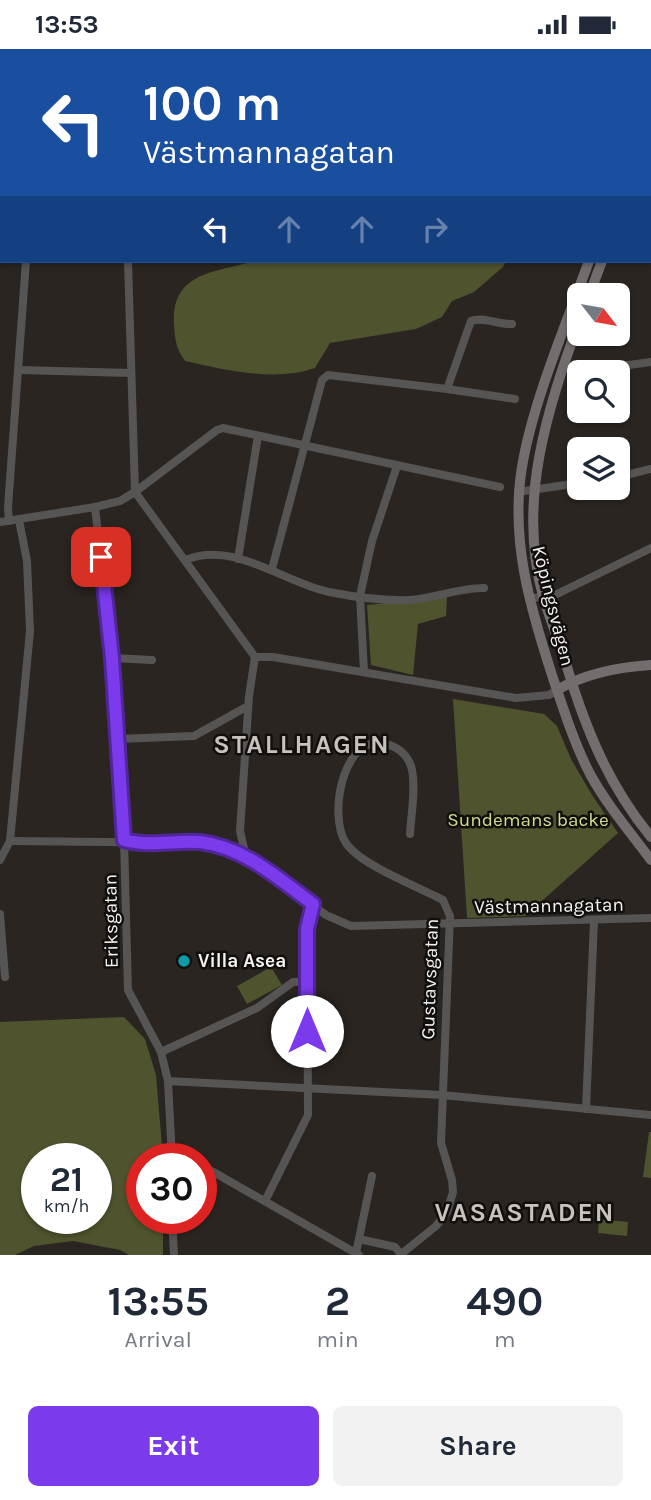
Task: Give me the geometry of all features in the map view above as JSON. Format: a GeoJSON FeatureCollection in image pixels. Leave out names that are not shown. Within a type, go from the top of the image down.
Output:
{"type":"FeatureCollection","features":[{"type":"Feature","properties":{"kind":"main road","name":"Köpingsvägen"},"geometry":{"type":"LineString","coordinates":[[588,263],[525,450],[518,492],[518,542],[529,599],[557,690],[590,773],[608,804],[651,860]]}},
{"type":"Feature","properties":{"kind":"main road"},"geometry":{"type":"LineString","coordinates":[[594,283],[601,263]]}},
{"type":"Feature","properties":{"kind":"main road","name":"Köpingsvägen"},"geometry":{"type":"LineString","coordinates":[[571,347],[544,428],[535,490],[533,534],[543,597],[592,740],[610,778],[651,837]]}},
{"type":"Feature","properties":{"kind":"main road"},"geometry":{"type":"LineString","coordinates":[[557,690],[571,682],[615,668],[651,664]]}},
{"type":"Feature","properties":{"kind":"street"},"geometry":{"type":"LineString","coordinates":[[0,860],[10,841],[30,631],[27,561],[9,521],[8,507],[26,263]]}},
{"type":"Feature","properties":{"kind":"street"},"geometry":{"type":"LineString","coordinates":[[128,263],[135,492],[255,657],[248,706],[240,831],[246,857]]}},
{"type":"Feature","properties":{"kind":"street"},"geometry":{"type":"LineString","coordinates":[[447,389],[471,321],[476,319],[512,324]]}},
{"type":"Feature","properties":{"kind":"street"},"geometry":{"type":"LineString","coordinates":[[630,364],[651,362]]}},
{"type":"Feature","properties":{"kind":"street"},"geometry":{"type":"LineString","coordinates":[[19,370],[131,373]]}},
{"type":"Feature","properties":{"kind":"street"},"geometry":{"type":"LineString","coordinates":[[271,569],[322,380],[328,375],[516,399]]}},
{"type":"Feature","properties":{"kind":"street"},"geometry":{"type":"LineString","coordinates":[[9,521],[120,501],[217,430],[229,429],[499,487]]}},
{"type":"Feature","properties":{"kind":"street"},"geometry":{"type":"LineString","coordinates":[[238,559],[258,436]]}},
{"type":"Feature","properties":{"kind":"street"},"geometry":{"type":"LineString","coordinates":[[364,672],[360,596],[372,541],[397,467]]}},
{"type":"Feature","properties":{"kind":"street"},"geometry":{"type":"LineString","coordinates":[[630,474],[651,469]]}},
{"type":"Feature","properties":{"kind":"street"},"geometry":{"type":"LineString","coordinates":[[518,492],[567,485]]}},
{"type":"Feature","properties":{"kind":"street","name":"Eriksgatan"},"geometry":{"type":"LineString","coordinates":[[95,507],[118,739],[128,990],[161,1052],[167,1081],[172,1143]]}},
{"type":"Feature","properties":{"kind":"street"},"geometry":{"type":"LineString","coordinates":[[529,599],[557,594],[651,548]]}},
{"type":"Feature","properties":{"kind":"street"},"geometry":{"type":"LineString","coordinates":[[185,560],[204,553],[238,559],[271,569],[317,589],[360,596],[410,600],[467,588],[484,588]]}},
{"type":"Feature","properties":{"kind":"street"},"geometry":{"type":"LineString","coordinates":[[255,657],[273,657],[516,698],[549,695],[557,690]]}},
{"type":"Feature","properties":{"kind":"street"},"geometry":{"type":"LineString","coordinates":[[112,658],[152,660]]}},
{"type":"Feature","properties":{"kind":"street"},"geometry":{"type":"LineString","coordinates":[[118,739],[194,736],[248,706]]}},
{"type":"Feature","properties":{"kind":"street","name":"Gustavsgatan"},"geometry":{"type":"LineString","coordinates":[[400,1254],[436,1226],[447,1212],[452,1196],[452,1180],[441,1143],[450,925],[448,907],[443,900],[368,862],[346,844],[340,830],[341,786],[348,763],[362,748],[371,744],[387,744],[398,748],[409,761],[412,772],[410,834]]}},
{"type":"Feature","properties":{"kind":"street","name":"Västmannagatan"},"geometry":{"type":"LineString","coordinates":[[10,841],[201,842],[246,857],[335,921],[351,926],[651,918]]}},
{"type":"Feature","properties":{"kind":"street"},"geometry":{"type":"LineString","coordinates":[[265,1201],[308,1115],[307,929],[313,904]]}},
{"type":"Feature","properties":{"kind":"street"},"geometry":{"type":"LineString","coordinates":[[0,914],[5,977]]}},
{"type":"Feature","properties":{"kind":"street"},"geometry":{"type":"LineString","coordinates":[[586,1109],[594,921]]}},
{"type":"Feature","properties":{"kind":"street"},"geometry":{"type":"LineString","coordinates":[[161,1052],[257,1008],[293,982],[307,981]]}},
{"type":"Feature","properties":{"kind":"street"},"geometry":{"type":"LineString","coordinates":[[167,1081],[442,1095],[651,1115]]}},
{"type":"Feature","properties":{"kind":"street"},"geometry":{"type":"LineString","coordinates":[[217,1174],[357,1254],[372,1176]]}},
{"type":"Feature","properties":{"kind":"street"},"geometry":{"type":"LineString","coordinates":[[173,1234],[174,1255]]}},
{"type":"Feature","properties":{"kind":"street"},"geometry":{"type":"LineString","coordinates":[[359,1239],[395,1247],[400,1254]]}},
{"type":"Feature","properties":{"kind":"green space"},"geometry":{"type":"Polygon","coordinates":[[[247,263],[505,263],[474,292],[452,301],[442,317],[416,329],[330,343],[315,368],[284,374],[233,371],[185,361],[178,348],[174,330],[175,308],[187,285],[210,273],[247,263]]]}},
{"type":"Feature","properties":{"kind":"green space"},"geometry":{"type":"Polygon","coordinates":[[[447,597],[446,616],[418,624],[413,675],[371,665],[367,605],[447,597]]]}},
{"type":"Feature","properties":{"kind":"green space","name":"Sundemans backe"},"geometry":{"type":"Polygon","coordinates":[[[453,699],[544,714],[557,726],[571,759],[618,833],[525,916],[467,918],[453,699]]]}},
{"type":"Feature","properties":{"kind":"green space"},"geometry":{"type":"Polygon","coordinates":[[[271,967],[282,985],[247,1004],[237,986],[271,967]]]}},
{"type":"Feature","properties":{"kind":"green space"},"geometry":{"type":"Polygon","coordinates":[[[124,1017],[145,1039],[156,1075],[162,1143],[126,1143],[126,1234],[163,1234],[163,1255],[129,1255],[120,1250],[73,1241],[34,1246],[15,1255],[0,1255],[0,1022],[124,1017]]]}},
{"type":"Feature","properties":{"kind":"green space"},"geometry":{"type":"Polygon","coordinates":[[[651,1132],[651,1178],[643,1177],[651,1132]]]}},
{"type":"Feature","properties":{"kind":"green space"},"geometry":{"type":"Polygon","coordinates":[[[599,1219],[628,1222],[627,1236],[598,1233],[599,1219]]]}},
{"type":"Feature","properties":{"kind":"place","name":"Villa Asea"},"geometry":{"type":"Point","coordinates":[184,961]}},
{"type":"Feature","properties":{"kind":"district","name":"STALLHAGEN"},"geometry":{"type":"Point","coordinates":[302,744]}},
{"type":"Feature","properties":{"kind":"district","name":"VASASTADEN"},"geometry":{"type":"Point","coordinates":[525,1212]}},
{"type":"Feature","properties":{"kind":"route"},"geometry":{"type":"LineString","coordinates":[[101,557],[112,658],[124,840],[135,843],[201,842],[227,850],[261,866],[313,904],[307,929],[307,1031]]}}]}
